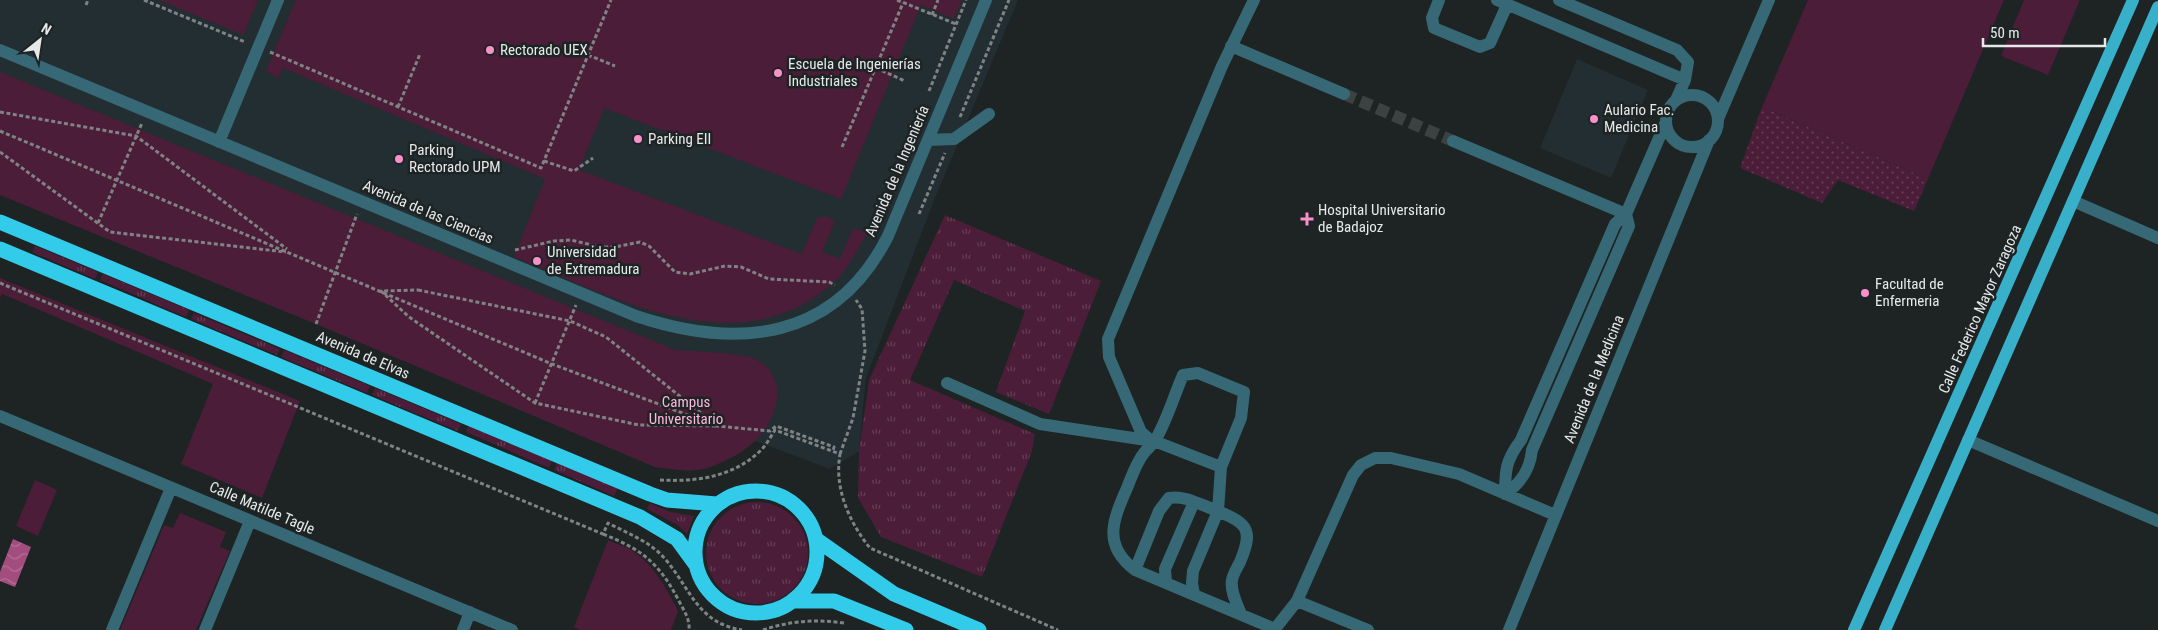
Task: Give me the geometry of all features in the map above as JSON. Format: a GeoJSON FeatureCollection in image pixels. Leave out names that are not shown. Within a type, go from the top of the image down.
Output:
{"type":"FeatureCollection","features":[{"type":"Feature","properties":{"kind":"highway","name":"Avenida de Elvas"},"geometry":{"type":"LineString","coordinates":[[0,222],[650,494],[668,500],[717,504]]}},
{"type":"Feature","properties":{"kind":"highway"},"geometry":{"type":"LineString","coordinates":[[0,249],[640,517],[677,539],[696,565]]}},
{"type":"Feature","properties":{"kind":"highway"},"geometry":{"type":"LineString","coordinates":[[764,491],[776,494],[795,504],[804,513],[817,540],[818,558],[809,584],[794,601],[774,611],[758,614],[733,609],[711,595],[700,577],[696,565],[694,548],[698,531],[706,516],[717,504],[742,492],[764,491]]}},
{"type":"Feature","properties":{"kind":"highway"},"geometry":{"type":"LineString","coordinates":[[817,540],[894,594],[979,630]]}},
{"type":"Feature","properties":{"kind":"highway"},"geometry":{"type":"LineString","coordinates":[[794,601],[834,601],[906,630]]}},
{"type":"Feature","properties":{"kind":"main road","name":"Calle Federico Mayor Zaragoza"},"geometry":{"type":"LineString","coordinates":[[1854,630],[2133,0]]}},
{"type":"Feature","properties":{"kind":"main road"},"geometry":{"type":"LineString","coordinates":[[1885,630],[2158,8]]}},
{"type":"Feature","properties":{"kind":"street"},"geometry":{"type":"LineString","coordinates":[[219,142],[278,0]]}},
{"type":"Feature","properties":{"kind":"street","name":"Avenida de la Ingeniería"},"geometry":{"type":"LineString","coordinates":[[850,292],[872,266],[884,244],[986,0]]}},
{"type":"Feature","properties":{"kind":"street"},"geometry":{"type":"LineString","coordinates":[[1221,467],[1149,439],[1138,424],[1109,357],[1108,339],[1231,46],[1254,0]]}},
{"type":"Feature","properties":{"kind":"street"},"geometry":{"type":"LineString","coordinates":[[1439,0],[1432,18],[1434,28],[1480,47],[1490,43],[1502,2],[1685,80]]}},
{"type":"Feature","properties":{"kind":"street"},"geometry":{"type":"LineString","coordinates":[[1505,494],[1504,473],[1508,460],[1521,440],[1614,224],[1626,214],[1666,122],[1667,114],[1685,80],[1688,62],[1677,50],[1559,0]]}},
{"type":"Feature","properties":{"kind":"street"},"geometry":{"type":"LineString","coordinates":[[1666,122],[1668,130],[1678,143],[1694,146],[1709,140],[1714,134],[1718,119],[1769,0]]}},
{"type":"Feature","properties":{"kind":"street"},"geometry":{"type":"LineString","coordinates":[[1231,46],[1344,94]]}},
{"type":"Feature","properties":{"kind":"street","name":"Avenida de las Ciencias"},"geometry":{"type":"LineString","coordinates":[[0,50],[654,322],[701,332],[737,334],[763,331],[804,320],[828,308],[850,292]]}},
{"type":"Feature","properties":{"kind":"street"},"geometry":{"type":"LineString","coordinates":[[1676,100],[1683,96],[1698,95],[1712,104],[1718,119]]}},
{"type":"Feature","properties":{"kind":"street"},"geometry":{"type":"LineString","coordinates":[[928,140],[954,139],[989,114]]}},
{"type":"Feature","properties":{"kind":"street","name":"Avenida de la Medicina"},"geometry":{"type":"LineString","coordinates":[[1509,630],[1709,140]]}},
{"type":"Feature","properties":{"kind":"street"},"geometry":{"type":"LineString","coordinates":[[1453,141],[1626,214]]}},
{"type":"Feature","properties":{"kind":"street"},"geometry":{"type":"LineString","coordinates":[[2073,201],[2158,238]]}},
{"type":"Feature","properties":{"kind":"street"},"geometry":{"type":"LineString","coordinates":[[1505,494],[1523,478],[1531,461],[1532,450],[1629,226],[1626,214]]}},
{"type":"Feature","properties":{"kind":"street"},"geometry":{"type":"LineString","coordinates":[[1194,594],[1192,583],[1193,571],[1218,511],[1221,467],[1241,418],[1244,392],[1198,373],[1183,375],[1155,441],[1143,454],[1133,472],[1119,507],[1112,538],[1119,555],[1135,570],[1274,629],[1297,601],[1352,475],[1361,465],[1375,458],[1391,458],[1459,474],[1555,515]]}},
{"type":"Feature","properties":{"kind":"street"},"geometry":{"type":"LineString","coordinates":[[947,383],[1040,424],[1155,441]]}},
{"type":"Feature","properties":{"kind":"street","name":"Calle Matilde Tagle"},"geometry":{"type":"LineString","coordinates":[[0,416],[512,630]]}},
{"type":"Feature","properties":{"kind":"street"},"geometry":{"type":"LineString","coordinates":[[1968,440],[2158,521]]}},
{"type":"Feature","properties":{"kind":"street"},"geometry":{"type":"LineString","coordinates":[[112,630],[171,488]]}},
{"type":"Feature","properties":{"kind":"street"},"geometry":{"type":"LineString","coordinates":[[1135,570],[1163,504],[1169,498],[1178,496],[1218,511],[1240,522],[1248,532],[1248,544],[1232,580],[1233,594],[1241,614]]}},
{"type":"Feature","properties":{"kind":"street"},"geometry":{"type":"LineString","coordinates":[[1166,583],[1165,569],[1194,502]]}},
{"type":"Feature","properties":{"kind":"street"},"geometry":{"type":"LineString","coordinates":[[205,630],[250,520]]}},
{"type":"Feature","properties":{"kind":"street"},"geometry":{"type":"LineString","coordinates":[[1297,601],[1368,630]]}},
{"type":"Feature","properties":{"kind":"street"},"geometry":{"type":"LineString","coordinates":[[463,630],[470,612]]}},
{"type":"Feature","properties":{"kind":"path"},"geometry":{"type":"LineString","coordinates":[[86,5],[88,0]]}},
{"type":"Feature","properties":{"kind":"path"},"geometry":{"type":"LineString","coordinates":[[144,0],[541,168],[611,0]]}},
{"type":"Feature","properties":{"kind":"path"},"geometry":{"type":"LineString","coordinates":[[897,0],[956,24]]}},
{"type":"Feature","properties":{"kind":"path"},"geometry":{"type":"LineString","coordinates":[[932,15],[938,0]]}},
{"type":"Feature","properties":{"kind":"path"},"geometry":{"type":"LineString","coordinates":[[929,91],[966,0]]}},
{"type":"Feature","properties":{"kind":"path"},"geometry":{"type":"LineString","coordinates":[[919,214],[1009,0]]}},
{"type":"Feature","properties":{"kind":"path"},"geometry":{"type":"LineString","coordinates":[[842,147],[903,3]]}},
{"type":"Feature","properties":{"kind":"path"},"geometry":{"type":"LineString","coordinates":[[398,107],[420,54]]}},
{"type":"Feature","properties":{"kind":"path"},"geometry":{"type":"LineString","coordinates":[[588,55],[615,66]]}},
{"type":"Feature","properties":{"kind":"path"},"geometry":{"type":"LineString","coordinates":[[876,68],[905,81]]}},
{"type":"Feature","properties":{"kind":"path"},"geometry":{"type":"LineString","coordinates":[[0,112],[136,136],[291,252]]}},
{"type":"Feature","properties":{"kind":"path"},"geometry":{"type":"LineString","coordinates":[[98,223],[146,112]]}},
{"type":"Feature","properties":{"kind":"path"},"geometry":{"type":"LineString","coordinates":[[0,131],[116,182],[291,252],[552,364],[717,426]]}},
{"type":"Feature","properties":{"kind":"path"},"geometry":{"type":"LineString","coordinates":[[0,152],[110,232],[291,252]]}},
{"type":"Feature","properties":{"kind":"path"},"geometry":{"type":"LineString","coordinates":[[544,161],[574,171],[592,158]]}},
{"type":"Feature","properties":{"kind":"path"},"geometry":{"type":"LineString","coordinates":[[316,324],[362,201]]}},
{"type":"Feature","properties":{"kind":"path"},"geometry":{"type":"LineString","coordinates":[[513,250],[554,241],[571,240],[600,247],[615,247],[640,242],[649,246],[675,272],[690,274],[725,266],[741,267],[769,279],[829,282],[850,292],[862,309],[865,351],[853,418],[840,454],[837,469],[841,493],[858,534],[870,548],[1058,630]]}},
{"type":"Feature","properties":{"kind":"path"},"geometry":{"type":"LineString","coordinates":[[0,283],[632,547],[657,567],[669,580],[690,623],[689,630]]}},
{"type":"Feature","properties":{"kind":"path"},"geometry":{"type":"LineString","coordinates":[[381,291],[418,290],[570,321],[606,337],[717,426]]}},
{"type":"Feature","properties":{"kind":"path"},"geometry":{"type":"LineString","coordinates":[[381,291],[409,316],[535,402],[639,425],[717,426],[770,431],[776,426],[834,447],[834,451]]}},
{"type":"Feature","properties":{"kind":"path"},"geometry":{"type":"LineString","coordinates":[[535,402],[582,293]]}},
{"type":"Feature","properties":{"kind":"path"},"geometry":{"type":"LineString","coordinates":[[651,479],[686,482],[713,477],[739,466],[762,449],[775,430],[840,454]]}},
{"type":"Feature","properties":{"kind":"path"},"geometry":{"type":"LineString","coordinates":[[603,534],[608,523],[649,544],[666,560],[703,613],[730,628],[742,630]]}},
{"type":"Feature","properties":{"kind":"path"},"geometry":{"type":"LineString","coordinates":[[763,630],[783,623],[813,621],[842,623],[852,626]]}},
{"type":"Feature","properties":{"kind":"shaded area","name":"Universidad de Extremadura"},"geometry":{"type":"Polygon","coordinates":[[[0,0],[1018,0],[935,198],[866,378],[859,451],[830,469],[755,441],[736,455],[707,468],[689,471],[655,467],[316,324],[0,195],[0,0]]]}},
{"type":"Feature","properties":{"kind":"shaded area","name":"Aulario Fac. Medicina"},"geometry":{"type":"Polygon","coordinates":[[[1577,59],[1648,90],[1611,178],[1540,148],[1577,59]]]}},
{"type":"Feature","properties":{"kind":"green space"},"geometry":{"type":"Polygon","coordinates":[[[159,0],[258,0],[243,35],[159,0]]]}},
{"type":"Feature","properties":{"kind":"green space"},"geometry":{"type":"Polygon","coordinates":[[[296,0],[962,0],[954,19],[921,5],[841,199],[604,108],[579,170],[802,254],[817,218],[826,216],[835,221],[822,252],[840,259],[853,228],[867,233],[852,260],[838,278],[796,308],[757,320],[716,322],[675,316],[633,305],[514,257],[545,179],[283,68],[278,78],[266,71],[296,0]]]}},
{"type":"Feature","properties":{"kind":"green space"},"geometry":{"type":"Polygon","coordinates":[[[1808,0],[2004,0],[1928,179],[1762,107],[1808,0]]]}},
{"type":"Feature","properties":{"kind":"green space"},"geometry":{"type":"Polygon","coordinates":[[[2024,0],[2080,0],[2048,75],[2001,56],[2024,0]]]}},
{"type":"Feature","properties":{"kind":"green space","name":"Campus Universitario"},"geometry":{"type":"Polygon","coordinates":[[[0,72],[675,350],[729,354],[755,359],[766,367],[773,376],[777,387],[777,399],[769,422],[754,442],[744,450],[714,466],[688,470],[655,467],[316,324],[0,195],[0,72]]]}},
{"type":"Feature","properties":{"kind":"green space"},"geometry":{"type":"Polygon","coordinates":[[[1762,107],[1928,179],[1914,211],[1838,180],[1822,203],[1740,168],[1762,107]]]}},
{"type":"Feature","properties":{"kind":"green space"},"geometry":{"type":"Polygon","coordinates":[[[945,215],[1101,281],[1049,414],[996,392],[1025,311],[954,280],[910,380],[1035,434],[1032,451],[982,577],[881,537],[858,498],[859,451],[869,380],[945,215]]]}},
{"type":"Feature","properties":{"kind":"green space"},"geometry":{"type":"Polygon","coordinates":[[[35,246],[98,272],[95,279],[32,252],[35,246]]]}},
{"type":"Feature","properties":{"kind":"green space"},"geometry":{"type":"Polygon","coordinates":[[[103,274],[189,310],[186,317],[100,280],[103,274]]]}},
{"type":"Feature","properties":{"kind":"green space"},"geometry":{"type":"Polygon","coordinates":[[[0,278],[300,401],[262,498],[181,464],[213,384],[2,294],[0,298],[0,278]]]}},
{"type":"Feature","properties":{"kind":"green space"},"geometry":{"type":"Polygon","coordinates":[[[194,313],[280,349],[277,355],[191,319],[194,313]]]}},
{"type":"Feature","properties":{"kind":"green space"},"geometry":{"type":"Polygon","coordinates":[[[284,350],[370,386],[367,393],[281,357],[284,350]]]}},
{"type":"Feature","properties":{"kind":"green space"},"geometry":{"type":"Polygon","coordinates":[[[375,388],[461,424],[458,431],[372,395],[375,388]]]}},
{"type":"Feature","properties":{"kind":"green space"},"geometry":{"type":"Polygon","coordinates":[[[468,426],[552,461],[549,468],[466,432],[468,426]]]}},
{"type":"Feature","properties":{"kind":"green space"},"geometry":{"type":"Polygon","coordinates":[[[557,463],[618,488],[614,496],[554,470],[557,463]]]}},
{"type":"Feature","properties":{"kind":"green space"},"geometry":{"type":"Polygon","coordinates":[[[35,480],[57,490],[38,536],[16,526],[35,480]]]}},
{"type":"Feature","properties":{"kind":"green space"},"geometry":{"type":"Polygon","coordinates":[[[757,502],[776,506],[793,517],[804,534],[808,553],[804,572],[793,589],[776,600],[757,604],[738,600],[721,589],[710,572],[706,553],[710,534],[721,517],[738,506],[757,502]]]}},
{"type":"Feature","properties":{"kind":"green space"},"geometry":{"type":"Polygon","coordinates":[[[650,503],[670,512],[694,516],[687,534],[678,525],[647,509],[650,503]]]}},
{"type":"Feature","properties":{"kind":"green space"},"geometry":{"type":"Polygon","coordinates":[[[180,513],[226,532],[220,547],[230,551],[196,630],[120,630],[164,525],[173,528],[180,513]]]}},
{"type":"Feature","properties":{"kind":"green space"},"geometry":{"type":"Polygon","coordinates":[[[608,540],[633,551],[647,563],[659,578],[678,611],[671,630],[580,630],[574,627],[608,540]]]}},
{"type":"Feature","properties":{"kind":"water"},"geometry":{"type":"Polygon","coordinates":[[[13,539],[31,547],[15,587],[0,581],[0,572],[13,539]]]}},
{"type":"Feature","properties":{"kind":"tunnel"},"geometry":{"type":"LineString","coordinates":[[1344,94],[1453,141]]}},
{"type":"Feature","properties":{"kind":"place","name":"Rectorado UEX"},"geometry":{"type":"Point","coordinates":[490,50]}},
{"type":"Feature","properties":{"kind":"place","name":"Escuela de Ingenierías Industriales"},"geometry":{"type":"Point","coordinates":[778,73]}},
{"type":"Feature","properties":{"kind":"place","name":"Aulario Fac. Medicina"},"geometry":{"type":"Point","coordinates":[1594,119]}},
{"type":"Feature","properties":{"kind":"place","name":"Parking EII"},"geometry":{"type":"Point","coordinates":[638,139]}},
{"type":"Feature","properties":{"kind":"place","name":"Parking Rectorado UPM"},"geometry":{"type":"Point","coordinates":[399,159]}},
{"type":"Feature","properties":{"kind":"place","name":"Hospital Universitario de Badajoz"},"geometry":{"type":"Point","coordinates":[1307,219]}},
{"type":"Feature","properties":{"kind":"place","name":"Universidad de Extremadura"},"geometry":{"type":"Point","coordinates":[537,261]}},
{"type":"Feature","properties":{"kind":"place","name":"Facultad de Enfermeria"},"geometry":{"type":"Point","coordinates":[1865,293]}}]}
